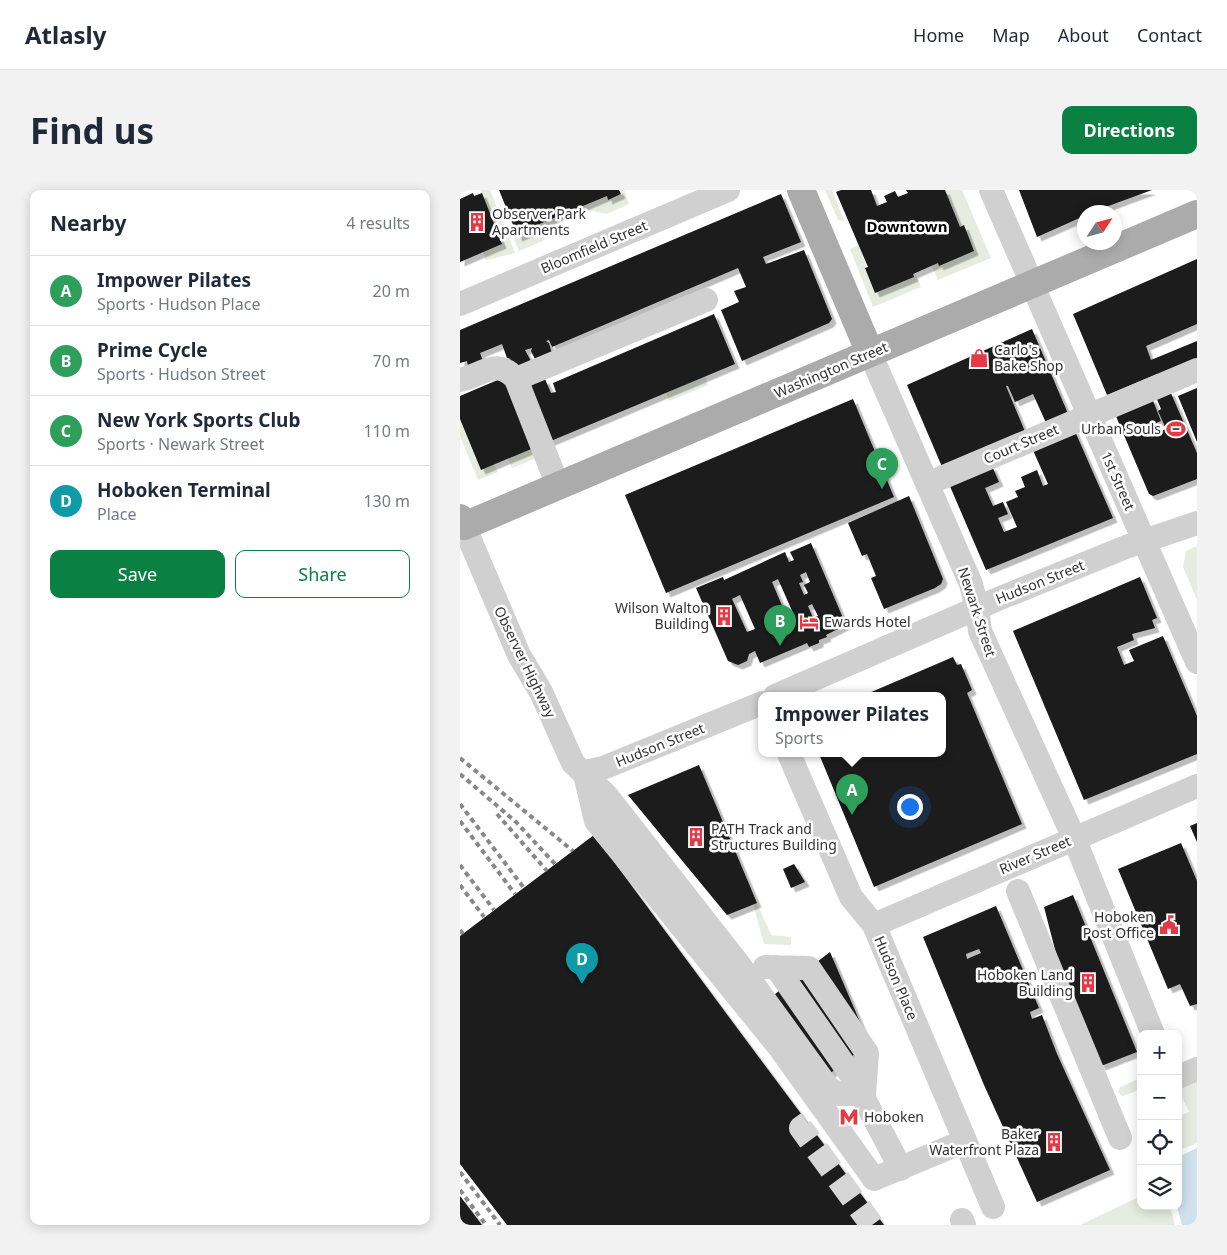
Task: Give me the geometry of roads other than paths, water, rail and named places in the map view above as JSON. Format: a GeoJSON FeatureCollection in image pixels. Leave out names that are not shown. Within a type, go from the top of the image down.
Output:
{"type":"FeatureCollection","features":[{"type":"Feature","properties":{"kind":"main road","name":"Newark Street"},"geometry":{"type":"LineString","coordinates":[[801,190],[870,354]]}},
{"type":"Feature","properties":{"kind":"main road","name":"Washington Street"},"geometry":{"type":"LineString","coordinates":[[462,522],[558,486],[1197,214]]}},
{"type":"Feature","properties":{"kind":"street","name":"Bloomfield Street"},"geometry":{"type":"LineString","coordinates":[[460,304],[728,190]]}},
{"type":"Feature","properties":{"kind":"street","name":"1st Street"},"geometry":{"type":"LineString","coordinates":[[991,190],[1197,662]]}},
{"type":"Feature","properties":{"kind":"street"},"geometry":{"type":"LineString","coordinates":[[516,379],[706,300]]}},
{"type":"Feature","properties":{"kind":"street","name":"Newark Street"},"geometry":{"type":"LineString","coordinates":[[870,354],[971,584],[984,639],[1074,838],[1151,1030]]}},
{"type":"Feature","properties":{"kind":"street"},"geometry":{"type":"LineString","coordinates":[[460,380],[487,369],[498,368],[508,370],[516,379],[558,486]]}},
{"type":"Feature","properties":{"kind":"street","name":"Court Street"},"geometry":{"type":"LineString","coordinates":[[927,484],[1197,370]]}},
{"type":"Feature","properties":{"kind":"street","name":"Observer Highway"},"geometry":{"type":"LineString","coordinates":[[462,522],[519,655],[541,692],[573,763],[585,772],[765,967]]}},
{"type":"Feature","properties":{"kind":"street","name":"Hudson Street"},"geometry":{"type":"LineString","coordinates":[[784,692],[978,608],[1145,540],[1197,523]]}},
{"type":"Feature","properties":{"kind":"street","name":"Hudson Street"},"geometry":{"type":"LineString","coordinates":[[585,772],[603,768],[758,705]]}},
{"type":"Feature","properties":{"kind":"street","name":"Hudson Place"},"geometry":{"type":"LineString","coordinates":[[790,757],[851,897],[874,925],[993,1207]]}},
{"type":"Feature","properties":{"kind":"street"},"geometry":{"type":"LineString","coordinates":[[585,772],[596,821],[780,1048],[874,1179],[965,1141]]}},
{"type":"Feature","properties":{"kind":"street","name":"River Street"},"geometry":{"type":"LineString","coordinates":[[874,925],[1197,786]]}},
{"type":"Feature","properties":{"kind":"street"},"geometry":{"type":"LineString","coordinates":[[1018,891],[1120,1138]]}},
{"type":"Feature","properties":{"kind":"street"},"geometry":{"type":"LineString","coordinates":[[765,967],[859,1065],[864,1094],[901,1169]]}},
{"type":"Feature","properties":{"kind":"street"},"geometry":{"type":"LineString","coordinates":[[765,967],[844,1088],[864,1094]]}},
{"type":"Feature","properties":{"kind":"street"},"geometry":{"type":"LineString","coordinates":[[1182,1075],[1197,1068]]}},
{"type":"Feature","properties":{"kind":"water"},"geometry":{"type":"Polygon","coordinates":[[[1197,1148],[1197,1225],[1182,1225],[1178,1210],[1182,1210],[1182,1155],[1197,1148]]]}},
{"type":"Feature","properties":{"kind":"tunnel"},"geometry":{"type":"LineString","coordinates":[[808,1123],[801,1128],[872,1225]]}},
{"type":"Feature","properties":{"kind":"railway"},"geometry":{"type":"LineString","coordinates":[[460,758],[573,851]]}},
{"type":"Feature","properties":{"kind":"railway"},"geometry":{"type":"LineString","coordinates":[[460,774],[516,822],[555,864]]}},
{"type":"Feature","properties":{"kind":"railway"},"geometry":{"type":"LineString","coordinates":[[460,804],[524,888]]}},
{"type":"Feature","properties":{"kind":"railway"},"geometry":{"type":"LineString","coordinates":[[497,814],[547,871]]}},
{"type":"Feature","properties":{"kind":"railway"},"geometry":{"type":"LineString","coordinates":[[460,821],[515,894]]}},
{"type":"Feature","properties":{"kind":"railway"},"geometry":{"type":"LineString","coordinates":[[460,865],[494,910]]}},
{"type":"Feature","properties":{"kind":"railway"},"geometry":{"type":"LineString","coordinates":[[460,885],[484,917]]}},
{"type":"Feature","properties":{"kind":"railway"},"geometry":{"type":"LineString","coordinates":[[460,930],[463,934]]}},
{"type":"Feature","properties":{"kind":"railway"},"geometry":{"type":"LineString","coordinates":[[460,1172],[500,1225]]}},
{"type":"Feature","properties":{"kind":"railway"},"geometry":{"type":"LineString","coordinates":[[460,1190],[486,1225]]}},
{"type":"Feature","properties":{"kind":"place","name":"Observer Park Apartments"},"geometry":{"type":"Point","coordinates":[477,222]}},
{"type":"Feature","properties":{"kind":"place","name":"Carlo's Bake Shop"},"geometry":{"type":"Point","coordinates":[979,358]}},
{"type":"Feature","properties":{"kind":"place","name":"Urban Souls"},"geometry":{"type":"Point","coordinates":[1176,429]}},
{"type":"Feature","properties":{"kind":"place","name":"New York Sports Club"},"geometry":{"type":"Point","coordinates":[882,489]}},
{"type":"Feature","properties":{"kind":"place","name":"Wilson Walton Building"},"geometry":{"type":"Point","coordinates":[724,616]}},
{"type":"Feature","properties":{"kind":"place","name":"Ewards Hotel"},"geometry":{"type":"Point","coordinates":[809,622]}},
{"type":"Feature","properties":{"kind":"place","name":"Prime Cycle"},"geometry":{"type":"Point","coordinates":[780,646]}},
{"type":"Feature","properties":{"kind":"place","name":"Impower Pilates"},"geometry":{"type":"Point","coordinates":[852,815]}},
{"type":"Feature","properties":{"kind":"place","name":"PATH Track and Structures Building"},"geometry":{"type":"Point","coordinates":[696,837]}},
{"type":"Feature","properties":{"kind":"place","name":"Hoboken Post Office"},"geometry":{"type":"Point","coordinates":[1169,925]}},
{"type":"Feature","properties":{"kind":"place","name":"Hoboken Land Building"},"geometry":{"type":"Point","coordinates":[1088,983]}},
{"type":"Feature","properties":{"kind":"place","name":"Hoboken Terminal"},"geometry":{"type":"Point","coordinates":[582,984]}},
{"type":"Feature","properties":{"kind":"place","name":"Hoboken"},"geometry":{"type":"Point","coordinates":[849,1117]}},
{"type":"Feature","properties":{"kind":"place","name":"Baker Waterfront Plaza"},"geometry":{"type":"Point","coordinates":[1054,1142]}},
{"type":"Feature","properties":{"kind":"district","name":"Downtown"},"geometry":{"type":"Point","coordinates":[907,227]}}]}
